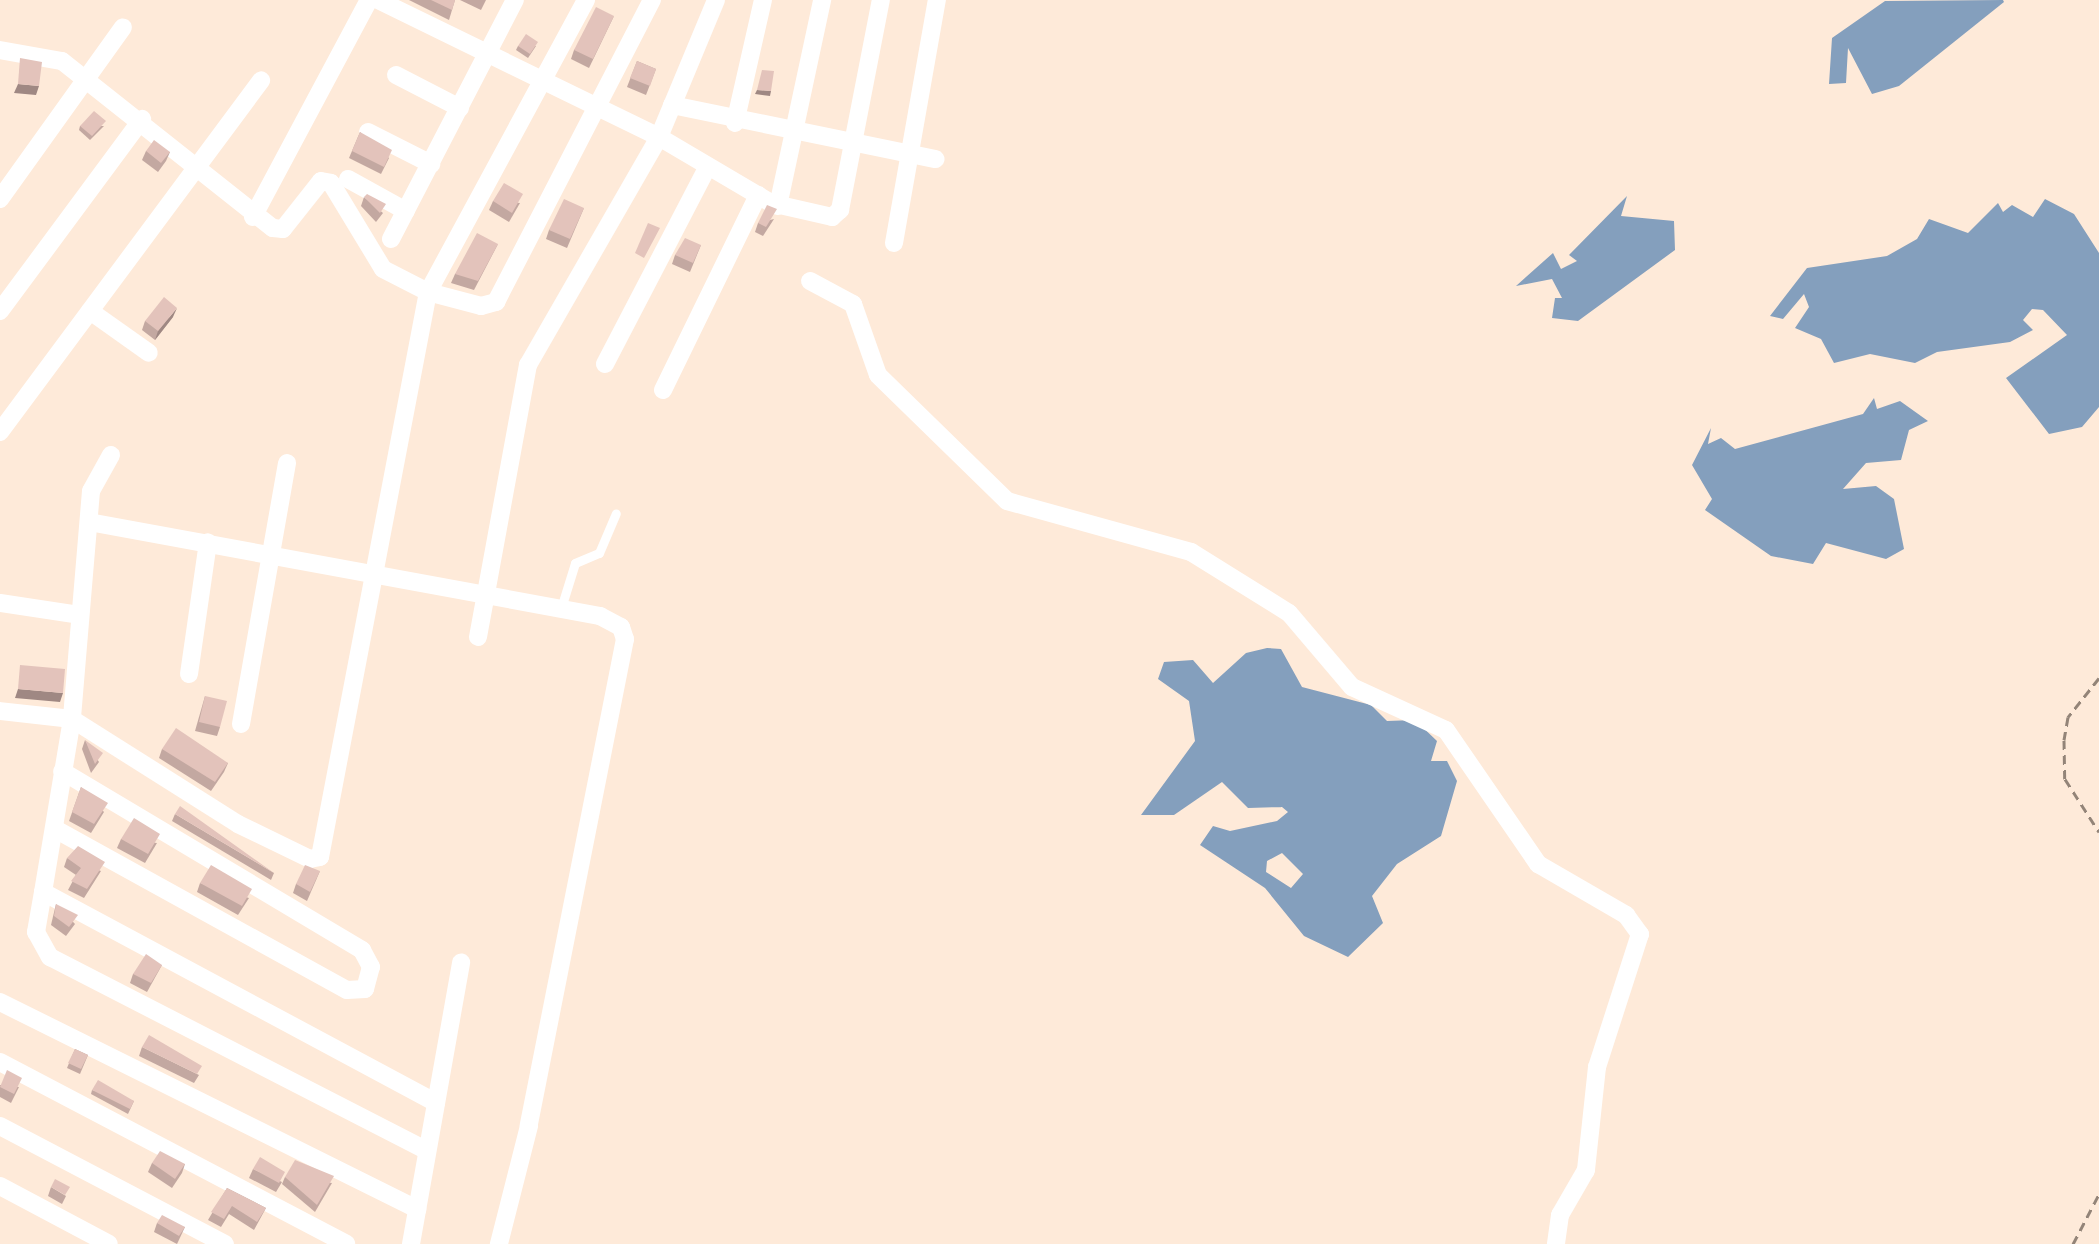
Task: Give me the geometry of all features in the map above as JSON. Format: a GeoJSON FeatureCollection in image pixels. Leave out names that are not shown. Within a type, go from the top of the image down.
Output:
{"type":"FeatureCollection","features":[{"type":"Feature","properties":{"kind":"street"},"geometry":{"type":"LineString","coordinates":[[253,217],[369,0]]}},
{"type":"Feature","properties":{"kind":"street"},"geometry":{"type":"LineString","coordinates":[[378,0],[658,136],[778,206],[836,215],[881,0]]}},
{"type":"Feature","properties":{"kind":"street"},"geometry":{"type":"LineString","coordinates":[[391,239],[514,0]]}},
{"type":"Feature","properties":{"kind":"street"},"geometry":{"type":"LineString","coordinates":[[0,711],[71,719],[220,813],[316,860],[428,292],[586,0]]}},
{"type":"Feature","properties":{"kind":"street"},"geometry":{"type":"LineString","coordinates":[[0,50],[43,54],[89,80],[198,164],[253,217],[284,230],[326,181],[382,269],[428,292],[481,306],[496,302],[652,0]]}},
{"type":"Feature","properties":{"kind":"street"},"geometry":{"type":"LineString","coordinates":[[478,637],[528,365],[658,136],[716,0]]}},
{"type":"Feature","properties":{"kind":"street"},"geometry":{"type":"LineString","coordinates":[[735,123],[763,0]]}},
{"type":"Feature","properties":{"kind":"street"},"geometry":{"type":"LineString","coordinates":[[778,206],[822,0]]}},
{"type":"Feature","properties":{"kind":"street"},"geometry":{"type":"LineString","coordinates":[[894,243],[937,0]]}},
{"type":"Feature","properties":{"kind":"street"},"geometry":{"type":"LineString","coordinates":[[0,199],[123,27]]}},
{"type":"Feature","properties":{"kind":"street"},"geometry":{"type":"LineString","coordinates":[[396,75],[460,108]]}},
{"type":"Feature","properties":{"kind":"street"},"geometry":{"type":"LineString","coordinates":[[0,432],[261,80]]}},
{"type":"Feature","properties":{"kind":"street"},"geometry":{"type":"LineString","coordinates":[[672,106],[735,123],[935,159]]}},
{"type":"Feature","properties":{"kind":"street"},"geometry":{"type":"LineString","coordinates":[[0,311],[142,119]]}},
{"type":"Feature","properties":{"kind":"street"},"geometry":{"type":"LineString","coordinates":[[368,131],[431,164]]}},
{"type":"Feature","properties":{"kind":"street"},"geometry":{"type":"LineString","coordinates":[[605,364],[708,166]]}},
{"type":"Feature","properties":{"kind":"street"},"geometry":{"type":"LineString","coordinates":[[348,179],[406,211]]}},
{"type":"Feature","properties":{"kind":"street"},"geometry":{"type":"LineString","coordinates":[[663,390],[758,195]]}},
{"type":"Feature","properties":{"kind":"street"},"geometry":{"type":"LineString","coordinates":[[810,281],[853,304],[878,375],[1007,501],[1191,552],[1289,613],[1352,687],[1446,730],[1538,864],[1626,915],[1640,934],[1597,1067],[1586,1170],[1560,1215],[1556,1244]]}},
{"type":"Feature","properties":{"kind":"street"},"geometry":{"type":"LineString","coordinates":[[90,311],[149,353]]}},
{"type":"Feature","properties":{"kind":"street"},"geometry":{"type":"LineString","coordinates":[[110,455],[95,477],[71,719],[36,932],[50,957],[428,1151]]}},
{"type":"Feature","properties":{"kind":"street"},"geometry":{"type":"LineString","coordinates":[[241,724],[286,463]]}},
{"type":"Feature","properties":{"kind":"street"},"geometry":{"type":"LineString","coordinates":[[88,523],[271,552],[561,608],[614,620],[625,639],[499,1244]]}},
{"type":"Feature","properties":{"kind":"street"},"geometry":{"type":"LineString","coordinates":[[189,674],[208,542]]}},
{"type":"Feature","properties":{"kind":"street"},"geometry":{"type":"LineString","coordinates":[[0,603],[79,616]]}},
{"type":"Feature","properties":{"kind":"street"},"geometry":{"type":"LineString","coordinates":[[55,829],[347,990],[365,989],[370,956],[362,950],[62,771]]}},
{"type":"Feature","properties":{"kind":"street"},"geometry":{"type":"LineString","coordinates":[[44,892],[436,1103]]}},
{"type":"Feature","properties":{"kind":"street"},"geometry":{"type":"LineString","coordinates":[[411,1244],[460,962]]}},
{"type":"Feature","properties":{"kind":"street"},"geometry":{"type":"LineString","coordinates":[[0,1002],[417,1210]]}},
{"type":"Feature","properties":{"kind":"street"},"geometry":{"type":"LineString","coordinates":[[0,1062],[346,1244]]}},
{"type":"Feature","properties":{"kind":"street"},"geometry":{"type":"LineString","coordinates":[[0,1126],[225,1244]]}},
{"type":"Feature","properties":{"kind":"street"},"geometry":{"type":"LineString","coordinates":[[0,1186],[109,1244]]}},
{"type":"Feature","properties":{"kind":"lane"},"geometry":{"type":"LineString","coordinates":[[561,608],[575,563],[598,553],[616,513]]}},
{"type":"Feature","properties":{"kind":"path"},"geometry":{"type":"LineString","coordinates":[[2099,678],[2068,717],[2063,740],[2066,779],[2099,832]]}},
{"type":"Feature","properties":{"kind":"path"},"geometry":{"type":"LineString","coordinates":[[2073,1244],[2099,1194]]}},
{"type":"Feature","properties":{"kind":"water"},"geometry":{"type":"Polygon","coordinates":[[[1885,1],[2004,2],[1899,86],[1872,94],[1848,48],[1846,83],[1829,84],[1832,38],[1885,1]]]}},
{"type":"Feature","properties":{"kind":"water"},"geometry":{"type":"Polygon","coordinates":[[[1627,196],[1621,216],[1674,221],[1675,250],[1578,321],[1552,318],[1555,298],[1562,298],[1552,279],[1516,286],[1553,253],[1561,269],[1577,261],[1569,255],[1627,196]]]}},
{"type":"Feature","properties":{"kind":"water"},"geometry":{"type":"Polygon","coordinates":[[[2045,199],[2074,214],[2099,253],[2099,407],[2082,427],[2049,434],[2006,378],[2067,335],[2043,310],[2032,309],[2023,320],[2033,330],[2010,342],[1937,352],[1915,363],[1870,354],[1834,363],[1821,339],[1795,328],[1809,307],[1804,294],[1783,319],[1770,316],[1807,268],[1887,256],[1917,239],[1929,219],[1968,233],[1998,203],[2003,212],[2012,205],[2033,217],[2045,199]]]}},
{"type":"Feature","properties":{"kind":"water"},"geometry":{"type":"Polygon","coordinates":[[[1874,398],[1877,409],[1900,401],[1928,421],[1909,430],[1901,460],[1866,463],[1843,489],[1876,486],[1894,499],[1904,549],[1886,559],[1826,543],[1813,564],[1771,556],[1705,510],[1712,499],[1692,465],[1711,428],[1708,444],[1721,438],[1735,449],[1863,414],[1874,398]]]}},
{"type":"Feature","properties":{"kind":"water"},"geometry":{"type":"Polygon","coordinates":[[[1281,649],[1302,687],[1371,705],[1387,721],[1415,720],[1437,741],[1431,761],[1447,761],[1457,781],[1441,836],[1397,864],[1372,896],[1383,923],[1348,957],[1304,936],[1265,888],[1200,845],[1213,826],[1230,831],[1277,821],[1288,812],[1282,807],[1248,808],[1222,782],[1174,815],[1141,815],[1195,741],[1189,701],[1158,679],[1164,662],[1193,660],[1213,683],[1246,653],[1281,649]],[[1282,853],[1267,861],[1266,872],[1291,888],[1303,874],[1282,853]]]}},
{"type":"Feature","properties":{"kind":"building"},"geometry":{"type":"Polygon","coordinates":[[[431,0],[455,0],[452,10],[431,0]]]}},
{"type":"Feature","properties":{"kind":"building"},"geometry":{"type":"Polygon","coordinates":[[[596,7],[614,16],[593,59],[574,50],[596,7]]]}},
{"type":"Feature","properties":{"kind":"building"},"geometry":{"type":"Polygon","coordinates":[[[526,34],[538,42],[530,54],[518,46],[526,34]]]}},
{"type":"Feature","properties":{"kind":"building"},"geometry":{"type":"Polygon","coordinates":[[[20,58],[42,62],[39,86],[18,84],[20,58]]]}},
{"type":"Feature","properties":{"kind":"building"},"geometry":{"type":"Polygon","coordinates":[[[637,61],[656,69],[650,86],[630,78],[637,61]]]}},
{"type":"Feature","properties":{"kind":"building"},"geometry":{"type":"Polygon","coordinates":[[[762,70],[774,71],[771,91],[757,90],[762,70]]]}},
{"type":"Feature","properties":{"kind":"building"},"geometry":{"type":"Polygon","coordinates":[[[94,111],[106,121],[92,136],[80,126],[94,111]]]}},
{"type":"Feature","properties":{"kind":"building"},"geometry":{"type":"Polygon","coordinates":[[[360,132],[392,150],[384,167],[352,151],[360,132]]]}},
{"type":"Feature","properties":{"kind":"building"},"geometry":{"type":"Polygon","coordinates":[[[154,140],[170,152],[161,163],[146,151],[154,140]]]}},
{"type":"Feature","properties":{"kind":"building"},"geometry":{"type":"Polygon","coordinates":[[[504,183],[523,194],[512,213],[493,201],[504,183]]]}},
{"type":"Feature","properties":{"kind":"building"},"geometry":{"type":"Polygon","coordinates":[[[367,194],[386,204],[380,213],[364,197],[367,194]]]}},
{"type":"Feature","properties":{"kind":"building"},"geometry":{"type":"Polygon","coordinates":[[[564,199],[584,208],[570,239],[549,230],[564,199]]]}},
{"type":"Feature","properties":{"kind":"building"},"geometry":{"type":"Polygon","coordinates":[[[767,205],[777,209],[766,227],[758,223],[767,205]]]}},
{"type":"Feature","properties":{"kind":"building"},"geometry":{"type":"Polygon","coordinates":[[[648,223],[660,228],[644,258],[635,253],[648,223]]]}},
{"type":"Feature","properties":{"kind":"building"},"geometry":{"type":"Polygon","coordinates":[[[477,233],[498,244],[478,281],[455,274],[477,233]]]}},
{"type":"Feature","properties":{"kind":"building"},"geometry":{"type":"Polygon","coordinates":[[[685,238],[701,245],[693,263],[675,255],[685,238]]]}},
{"type":"Feature","properties":{"kind":"building"},"geometry":{"type":"Polygon","coordinates":[[[164,297],[177,308],[158,331],[145,321],[164,297]]]}},
{"type":"Feature","properties":{"kind":"building"},"geometry":{"type":"Polygon","coordinates":[[[20,665],[65,669],[63,693],[18,689],[20,665]]]}},
{"type":"Feature","properties":{"kind":"building"},"geometry":{"type":"Polygon","coordinates":[[[205,696],[227,701],[220,727],[199,722],[205,696]]]}},
{"type":"Feature","properties":{"kind":"building"},"geometry":{"type":"Polygon","coordinates":[[[176,728],[228,763],[215,782],[162,749],[176,728]]]}},
{"type":"Feature","properties":{"kind":"building"},"geometry":{"type":"Polygon","coordinates":[[[85,740],[103,753],[95,764],[85,740]]]}},
{"type":"Feature","properties":{"kind":"building"},"geometry":{"type":"Polygon","coordinates":[[[81,787],[108,803],[94,824],[72,812],[81,787]]]}},
{"type":"Feature","properties":{"kind":"building"},"geometry":{"type":"Polygon","coordinates":[[[180,806],[274,873],[175,814],[180,806]]]}},
{"type":"Feature","properties":{"kind":"building"},"geometry":{"type":"Polygon","coordinates":[[[134,818],[160,834],[148,854],[121,839],[134,818]]]}},
{"type":"Feature","properties":{"kind":"building"},"geometry":{"type":"Polygon","coordinates":[[[78,846],[105,862],[87,889],[71,881],[81,868],[67,858],[78,846]]]}},
{"type":"Feature","properties":{"kind":"building"},"geometry":{"type":"Polygon","coordinates":[[[211,865],[252,889],[242,906],[200,883],[211,865]]]}},
{"type":"Feature","properties":{"kind":"building"},"geometry":{"type":"Polygon","coordinates":[[[305,865],[320,871],[310,892],[296,884],[305,865]]]}},
{"type":"Feature","properties":{"kind":"building"},"geometry":{"type":"Polygon","coordinates":[[[56,904],[78,915],[69,927],[54,916],[56,904]]]}},
{"type":"Feature","properties":{"kind":"building"},"geometry":{"type":"Polygon","coordinates":[[[146,954],[162,965],[151,983],[133,974],[146,954]]]}},
{"type":"Feature","properties":{"kind":"building"},"geometry":{"type":"Polygon","coordinates":[[[149,1035],[202,1066],[197,1074],[142,1047],[149,1035]]]}},
{"type":"Feature","properties":{"kind":"building"},"geometry":{"type":"Polygon","coordinates":[[[75,1049],[88,1055],[81,1069],[68,1063],[75,1049]]]}},
{"type":"Feature","properties":{"kind":"building"},"geometry":{"type":"Polygon","coordinates":[[[7,1070],[22,1078],[14,1094],[0,1087],[7,1070]]]}},
{"type":"Feature","properties":{"kind":"building"},"geometry":{"type":"Polygon","coordinates":[[[98,1080],[134,1101],[130,1109],[92,1090],[98,1080]]]}},
{"type":"Feature","properties":{"kind":"building"},"geometry":{"type":"Polygon","coordinates":[[[160,1151],[185,1164],[175,1179],[152,1163],[160,1151]]]}},
{"type":"Feature","properties":{"kind":"building"},"geometry":{"type":"Polygon","coordinates":[[[260,1157],[285,1172],[279,1183],[253,1169],[260,1157]]]}},
{"type":"Feature","properties":{"kind":"building"},"geometry":{"type":"Polygon","coordinates":[[[295,1160],[334,1176],[317,1205],[285,1177],[295,1160]]]}},
{"type":"Feature","properties":{"kind":"building"},"geometry":{"type":"Polygon","coordinates":[[[55,1179],[70,1187],[65,1195],[51,1187],[55,1179]]]}},
{"type":"Feature","properties":{"kind":"building"},"geometry":{"type":"Polygon","coordinates":[[[227,1188],[266,1208],[257,1222],[232,1206],[224,1219],[211,1212],[227,1188]]]}},
{"type":"Feature","properties":{"kind":"building"},"geometry":{"type":"Polygon","coordinates":[[[162,1215],[185,1227],[179,1236],[157,1223],[162,1215]]]}}]}
